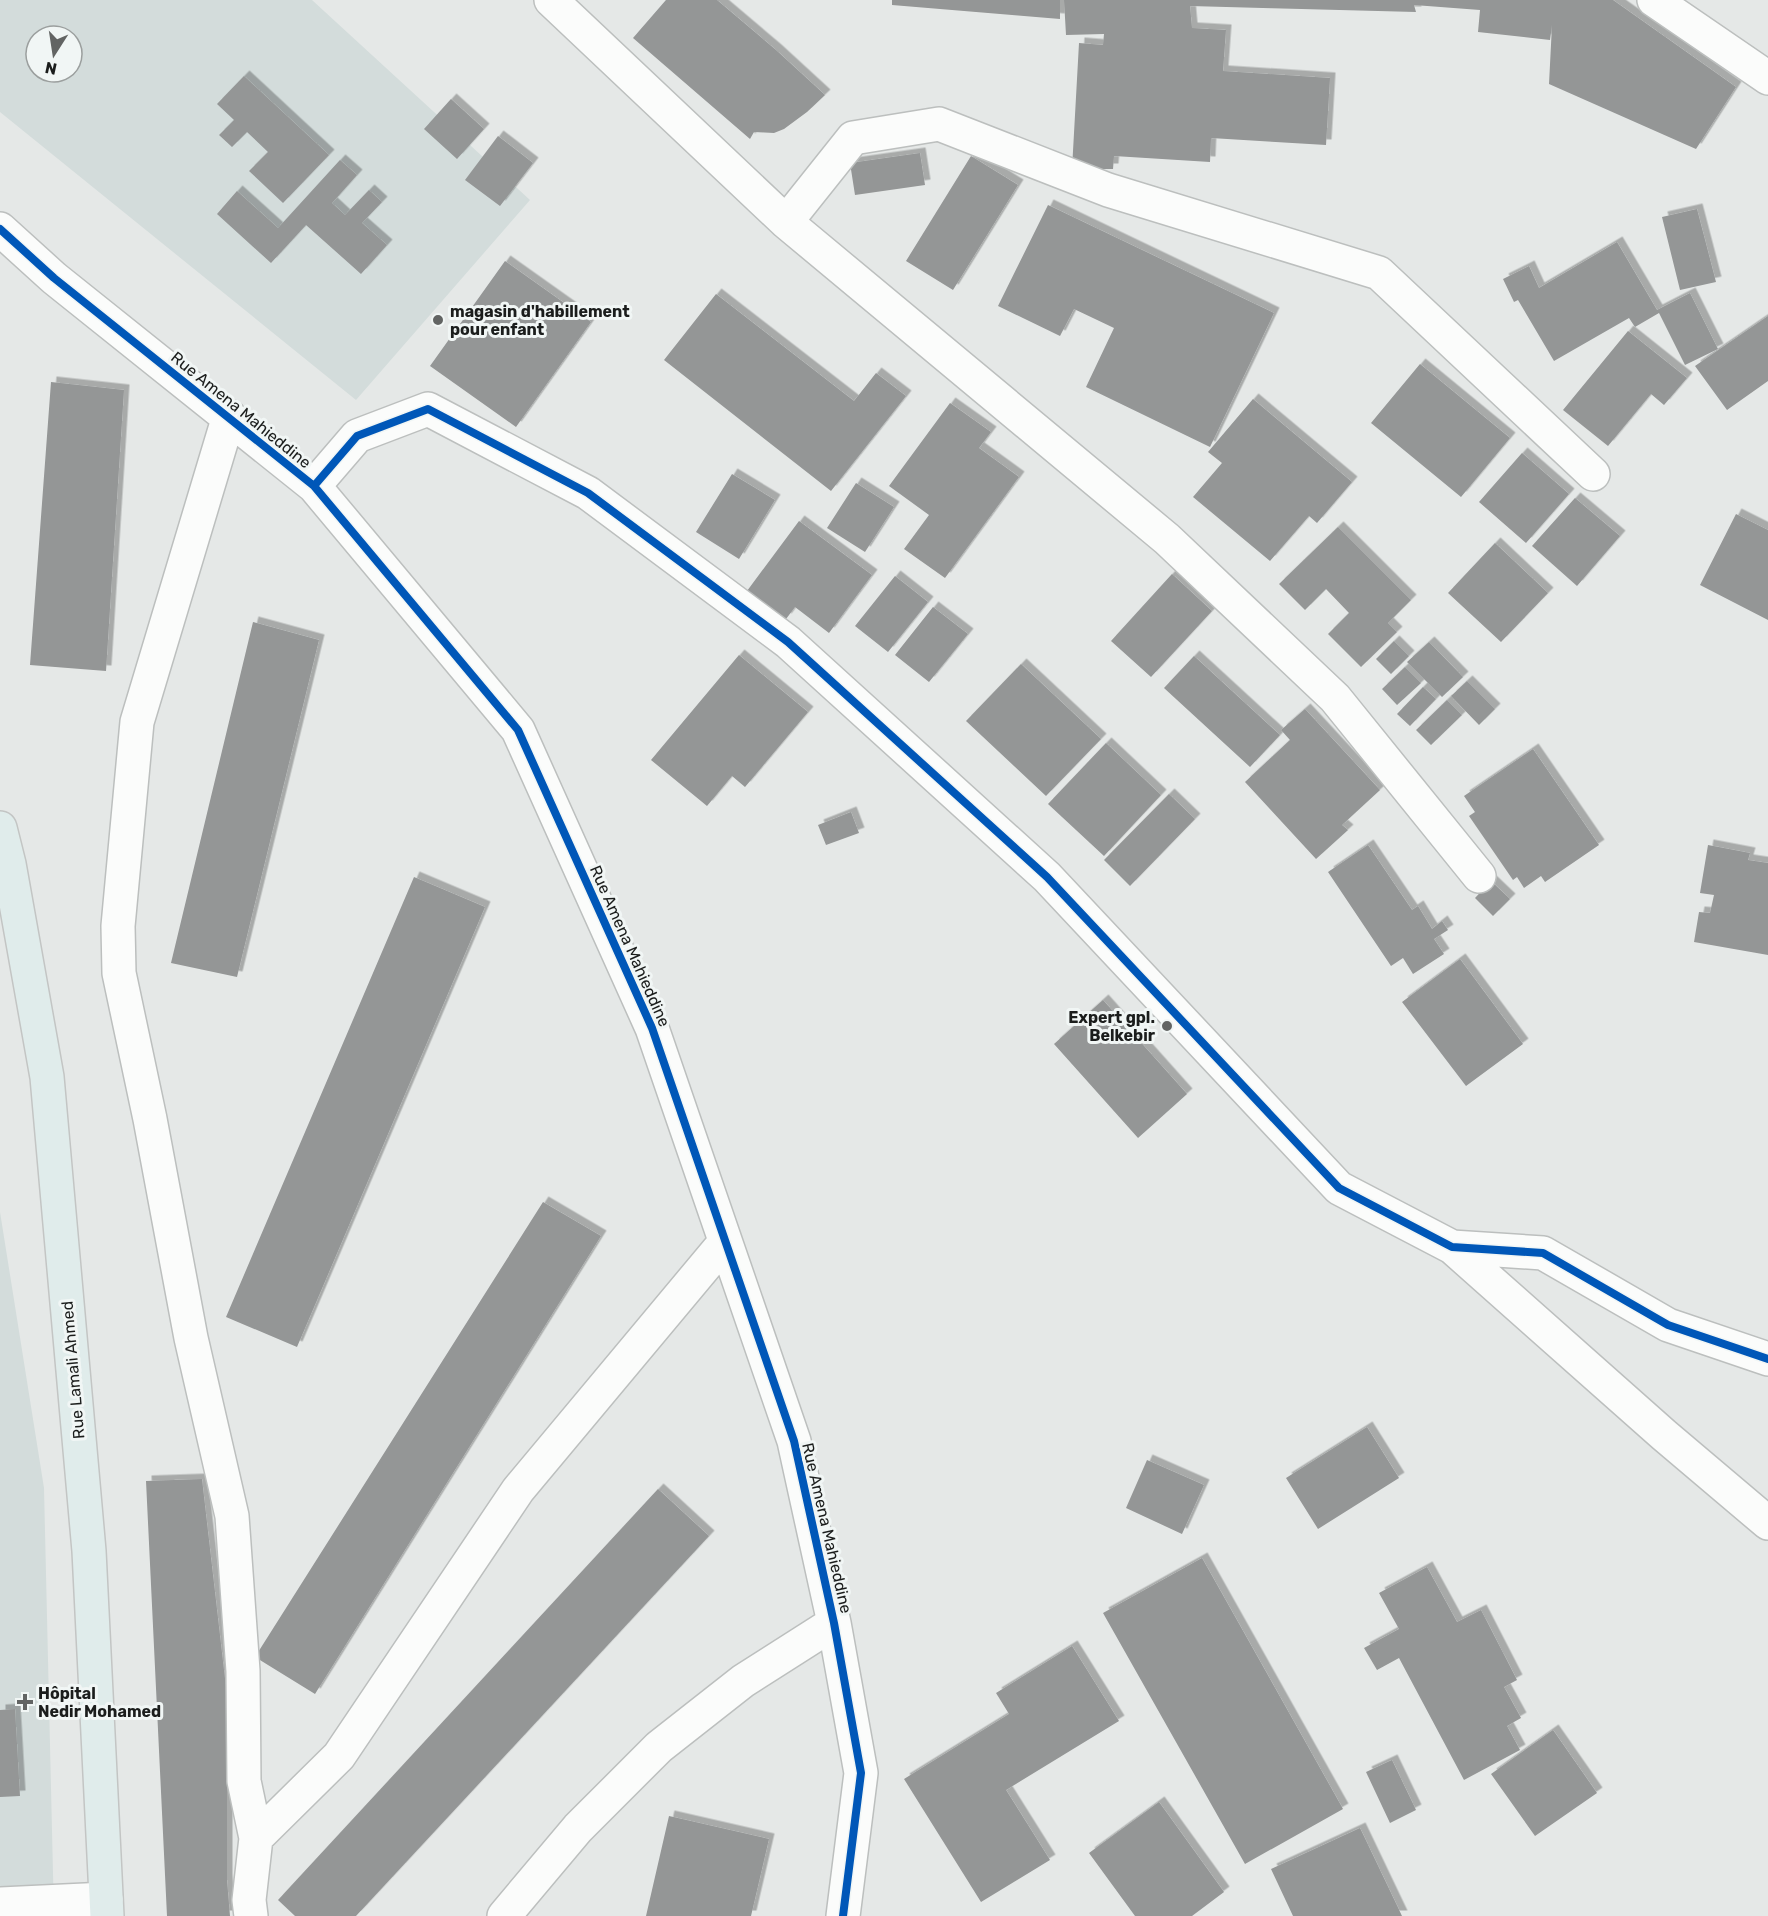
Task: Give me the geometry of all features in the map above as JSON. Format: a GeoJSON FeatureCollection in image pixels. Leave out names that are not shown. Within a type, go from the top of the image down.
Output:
{"type":"FeatureCollection","features":[{"type":"Feature","properties":{"kind":"main road","name":"Rue Lamali Ahmed"},"geometry":{"type":"LineString","coordinates":[[0,828],[9,864],[46,1077],[89,1551],[106,1907]]}},
{"type":"Feature","properties":{"kind":"street"},"geometry":{"type":"LineString","coordinates":[[551,0],[786,222],[1167,539],[1335,699],[1479,876]]}},
{"type":"Feature","properties":{"kind":"street"},"geometry":{"type":"LineString","coordinates":[[1654,0],[1768,78]]}},
{"type":"Feature","properties":{"kind":"street"},"geometry":{"type":"LineString","coordinates":[[786,222],[853,138],[939,124],[1108,190],[1378,273],[1593,474]]}},
{"type":"Feature","properties":{"kind":"street","name":"Rue Amena Mahieddine"},"geometry":{"type":"LineString","coordinates":[[0,229],[54,278],[314,486],[518,730],[652,1028],[794,1441],[834,1623],[861,1773],[843,1916]]}},
{"type":"Feature","properties":{"kind":"street","name":"Rue Amena Mahieddine"},"geometry":{"type":"LineString","coordinates":[[0,260],[54,278]]}},
{"type":"Feature","properties":{"kind":"street"},"geometry":{"type":"LineString","coordinates":[[314,486],[357,436],[428,409],[588,493],[788,642],[1047,877],[1339,1188],[1452,1247],[1664,1435],[1768,1523]]}},
{"type":"Feature","properties":{"kind":"street"},"geometry":{"type":"LineString","coordinates":[[229,416],[137,722],[118,926],[119,974],[150,1119],[191,1338],[232,1516],[243,1671],[244,1781],[256,1838],[249,1900],[251,1916]]}},
{"type":"Feature","properties":{"kind":"street"},"geometry":{"type":"LineString","coordinates":[[256,1838],[339,1756],[518,1490],[725,1242]]}},
{"type":"Feature","properties":{"kind":"street"},"geometry":{"type":"LineString","coordinates":[[1452,1247],[1543,1253],[1668,1325],[1768,1359]]}},
{"type":"Feature","properties":{"kind":"street"},"geometry":{"type":"LineString","coordinates":[[504,1916],[578,1828],[659,1747],[743,1681],[834,1623]]}},
{"type":"Feature","properties":{"kind":"street"},"geometry":{"type":"LineString","coordinates":[[0,1904],[106,1907]]}},
{"type":"Feature","properties":{"kind":"shaded area"},"geometry":{"type":"Polygon","coordinates":[[[0,0],[312,0],[530,200],[356,400],[0,112],[0,0]]]}},
{"type":"Feature","properties":{"kind":"shaded area","name":"Hôpital Nedir Mohamed"},"geometry":{"type":"Polygon","coordinates":[[[0,1212],[44,1488],[54,1916],[0,1916],[0,1212]]]}},
{"type":"Feature","properties":{"kind":"building"},"geometry":{"type":"Polygon","coordinates":[[[666,0],[717,0],[825,95],[784,129],[774,133],[754,132],[750,139],[633,38],[666,0]]]}},
{"type":"Feature","properties":{"kind":"building"},"geometry":{"type":"Polygon","coordinates":[[[892,0],[1060,0],[1060,19],[892,5],[892,0]]]}},
{"type":"Feature","properties":{"kind":"building"},"geometry":{"type":"Polygon","coordinates":[[[1064,0],[1613,0],[1736,87],[1696,149],[1549,84],[1552,25],[1550,40],[1478,32],[1480,10],[1414,5],[1416,12],[1190,6],[1192,28],[1226,30],[1223,71],[1330,78],[1326,145],[1211,138],[1210,162],[1114,156],[1113,169],[1072,169],[1079,43],[1103,45],[1104,34],[1066,35],[1064,0]]]}},
{"type":"Feature","properties":{"kind":"building"},"geometry":{"type":"Polygon","coordinates":[[[244,76],[329,155],[283,203],[249,171],[268,152],[247,132],[232,147],[219,135],[234,120],[217,104],[244,76]]]}},
{"type":"Feature","properties":{"kind":"building"},"geometry":{"type":"Polygon","coordinates":[[[451,99],[484,129],[457,159],[424,129],[451,99]]]}},
{"type":"Feature","properties":{"kind":"building"},"geometry":{"type":"Polygon","coordinates":[[[498,136],[533,163],[500,206],[465,180],[498,136]]]}},
{"type":"Feature","properties":{"kind":"building"},"geometry":{"type":"Polygon","coordinates":[[[920,153],[925,185],[855,195],[850,163],[920,153]]]}},
{"type":"Feature","properties":{"kind":"building"},"geometry":{"type":"Polygon","coordinates":[[[971,156],[1018,185],[953,290],[906,261],[971,156]]]}},
{"type":"Feature","properties":{"kind":"building"},"geometry":{"type":"Polygon","coordinates":[[[340,160],[357,175],[332,203],[345,215],[369,190],[382,202],[362,223],[387,245],[361,274],[306,225],[271,263],[217,214],[237,191],[278,228],[340,160]]]}},
{"type":"Feature","properties":{"kind":"building"},"geometry":{"type":"Polygon","coordinates":[[[1048,205],[1274,313],[1210,447],[1086,387],[1114,328],[1074,309],[1060,336],[998,306],[1048,205]]]}},
{"type":"Feature","properties":{"kind":"building"},"geometry":{"type":"Polygon","coordinates":[[[1697,209],[1716,282],[1680,290],[1662,217],[1697,209]]]}},
{"type":"Feature","properties":{"kind":"building"},"geometry":{"type":"Polygon","coordinates":[[[1617,242],[1657,310],[1690,293],[1718,349],[1685,365],[1659,313],[1635,327],[1629,318],[1554,361],[1518,300],[1514,302],[1503,279],[1529,266],[1539,288],[1617,242]]]}},
{"type":"Feature","properties":{"kind":"building"},"geometry":{"type":"Polygon","coordinates":[[[505,261],[591,322],[516,427],[430,366],[505,261]]]}},
{"type":"Feature","properties":{"kind":"building"},"geometry":{"type":"Polygon","coordinates":[[[716,294],[854,401],[876,373],[906,396],[831,491],[664,360],[716,294]]]}},
{"type":"Feature","properties":{"kind":"building"},"geometry":{"type":"Polygon","coordinates":[[[1768,316],[1768,381],[1727,410],[1695,366],[1768,316]]]}},
{"type":"Feature","properties":{"kind":"building"},"geometry":{"type":"Polygon","coordinates":[[[1628,331],[1687,378],[1664,405],[1651,394],[1608,446],[1563,410],[1628,331]]]}},
{"type":"Feature","properties":{"kind":"building"},"geometry":{"type":"Polygon","coordinates":[[[1420,364],[1510,438],[1461,497],[1371,423],[1420,364]]]}},
{"type":"Feature","properties":{"kind":"building"},"geometry":{"type":"Polygon","coordinates":[[[51,382],[124,390],[106,671],[30,665],[51,382]]]}},
{"type":"Feature","properties":{"kind":"building"},"geometry":{"type":"Polygon","coordinates":[[[1253,399],[1352,482],[1317,523],[1309,516],[1270,561],[1193,497],[1222,463],[1208,452],[1253,399]]]}},
{"type":"Feature","properties":{"kind":"building"},"geometry":{"type":"Polygon","coordinates":[[[950,403],[991,432],[979,448],[1019,477],[945,578],[904,549],[929,515],[889,486],[950,403]]]}},
{"type":"Feature","properties":{"kind":"building"},"geometry":{"type":"Polygon","coordinates":[[[1522,453],[1569,494],[1526,543],[1479,502],[1522,453]]]}},
{"type":"Feature","properties":{"kind":"building"},"geometry":{"type":"Polygon","coordinates":[[[732,474],[775,500],[739,559],[696,532],[732,474]]]}},
{"type":"Feature","properties":{"kind":"building"},"geometry":{"type":"Polygon","coordinates":[[[856,483],[894,507],[865,552],[827,528],[856,483]]]}},
{"type":"Feature","properties":{"kind":"building"},"geometry":{"type":"Polygon","coordinates":[[[1575,498],[1620,536],[1577,586],[1532,546],[1575,498]]]}},
{"type":"Feature","properties":{"kind":"building"},"geometry":{"type":"Polygon","coordinates":[[[1736,514],[1768,530],[1768,620],[1700,585],[1736,514]]]}},
{"type":"Feature","properties":{"kind":"building"},"geometry":{"type":"Polygon","coordinates":[[[799,521],[872,575],[829,633],[795,607],[786,619],[747,591],[799,521]]]}},
{"type":"Feature","properties":{"kind":"building"},"geometry":{"type":"Polygon","coordinates":[[[1338,527],[1411,600],[1388,623],[1397,632],[1361,667],[1328,634],[1349,613],[1326,589],[1305,610],[1279,584],[1338,527]]]}},
{"type":"Feature","properties":{"kind":"building"},"geometry":{"type":"Polygon","coordinates":[[[1495,543],[1548,593],[1501,642],[1448,593],[1495,543]]]}},
{"type":"Feature","properties":{"kind":"building"},"geometry":{"type":"Polygon","coordinates":[[[1172,574],[1212,611],[1151,677],[1111,641],[1172,574]]]}},
{"type":"Feature","properties":{"kind":"building"},"geometry":{"type":"Polygon","coordinates":[[[895,576],[928,602],[888,652],[855,626],[895,576]]]}},
{"type":"Feature","properties":{"kind":"building"},"geometry":{"type":"Polygon","coordinates":[[[933,607],[968,634],[929,682],[895,655],[933,607]]]}},
{"type":"Feature","properties":{"kind":"building"},"geometry":{"type":"Polygon","coordinates":[[[253,622],[319,640],[237,977],[171,963],[253,622]]]}},
{"type":"Feature","properties":{"kind":"building"},"geometry":{"type":"Polygon","coordinates":[[[1394,641],[1409,656],[1391,674],[1376,659],[1394,641]]]}},
{"type":"Feature","properties":{"kind":"building"},"geometry":{"type":"Polygon","coordinates":[[[1429,642],[1463,677],[1442,697],[1407,662],[1429,642]]]}},
{"type":"Feature","properties":{"kind":"building"},"geometry":{"type":"Polygon","coordinates":[[[739,655],[808,712],[745,787],[732,776],[707,806],[651,760],[739,655]]]}},
{"type":"Feature","properties":{"kind":"building"},"geometry":{"type":"Polygon","coordinates":[[[1194,656],[1280,735],[1250,767],[1164,688],[1194,656]]]}},
{"type":"Feature","properties":{"kind":"building"},"geometry":{"type":"Polygon","coordinates":[[[1021,664],[1101,739],[1046,796],[966,721],[1021,664]]]}},
{"type":"Feature","properties":{"kind":"building"},"geometry":{"type":"Polygon","coordinates":[[[1405,667],[1421,683],[1397,705],[1382,689],[1405,667]]]}},
{"type":"Feature","properties":{"kind":"building"},"geometry":{"type":"Polygon","coordinates":[[[1467,681],[1495,709],[1479,725],[1451,696],[1467,681]]]}},
{"type":"Feature","properties":{"kind":"building"},"geometry":{"type":"Polygon","coordinates":[[[1423,687],[1436,699],[1410,726],[1397,714],[1423,687]]]}},
{"type":"Feature","properties":{"kind":"building"},"geometry":{"type":"Polygon","coordinates":[[[1447,700],[1462,715],[1431,745],[1416,730],[1447,700]]]}},
{"type":"Feature","properties":{"kind":"building"},"geometry":{"type":"Polygon","coordinates":[[[1305,709],[1380,790],[1342,825],[1348,830],[1316,859],[1245,782],[1290,740],[1281,730],[1305,709]]]}},
{"type":"Feature","properties":{"kind":"building"},"geometry":{"type":"Polygon","coordinates":[[[1106,743],[1161,795],[1104,856],[1048,804],[1106,743]]]}},
{"type":"Feature","properties":{"kind":"building"},"geometry":{"type":"Polygon","coordinates":[[[1533,749],[1599,845],[1545,882],[1541,876],[1524,888],[1517,877],[1513,880],[1469,816],[1475,812],[1464,796],[1533,749]]]}},
{"type":"Feature","properties":{"kind":"building"},"geometry":{"type":"Polygon","coordinates":[[[1169,794],[1195,819],[1130,886],[1104,860],[1169,794]]]}},
{"type":"Feature","properties":{"kind":"building"},"geometry":{"type":"Polygon","coordinates":[[[851,812],[859,833],[826,845],[818,825],[851,812]]]}},
{"type":"Feature","properties":{"kind":"building"},"geometry":{"type":"Polygon","coordinates":[[[1368,845],[1412,910],[1418,906],[1432,929],[1442,921],[1448,930],[1434,939],[1444,954],[1413,974],[1403,958],[1391,966],[1328,872],[1368,845]]]}},
{"type":"Feature","properties":{"kind":"building"},"geometry":{"type":"Polygon","coordinates":[[[1708,845],[1750,853],[1748,860],[1768,863],[1768,955],[1694,942],[1699,912],[1710,913],[1714,895],[1700,893],[1708,845]]]}},
{"type":"Feature","properties":{"kind":"building"},"geometry":{"type":"Polygon","coordinates":[[[414,877],[485,907],[297,1347],[226,1317],[414,877]]]}},
{"type":"Feature","properties":{"kind":"building"},"geometry":{"type":"Polygon","coordinates":[[[1491,881],[1510,899],[1493,916],[1475,898],[1491,881]]]}},
{"type":"Feature","properties":{"kind":"building"},"geometry":{"type":"Polygon","coordinates":[[[1460,959],[1523,1044],[1466,1086],[1402,1002],[1460,959]]]}},
{"type":"Feature","properties":{"kind":"building"},"geometry":{"type":"Polygon","coordinates":[[[1103,1000],[1187,1094],[1138,1138],[1054,1044],[1103,1000]]]}},
{"type":"Feature","properties":{"kind":"building"},"geometry":{"type":"Polygon","coordinates":[[[543,1202],[601,1236],[315,1694],[255,1657],[543,1202]]]}},
{"type":"Feature","properties":{"kind":"building"},"geometry":{"type":"Polygon","coordinates":[[[1367,1427],[1399,1478],[1318,1529],[1286,1478],[1367,1427]]]}},
{"type":"Feature","properties":{"kind":"building"},"geometry":{"type":"Polygon","coordinates":[[[1147,1460],[1204,1485],[1182,1534],[1126,1508],[1147,1460]]]}},
{"type":"Feature","properties":{"kind":"building"},"geometry":{"type":"Polygon","coordinates":[[[202,1479],[227,1696],[227,1880],[230,1916],[167,1916],[146,1481],[202,1479]]]}},
{"type":"Feature","properties":{"kind":"building"},"geometry":{"type":"Polygon","coordinates":[[[658,1489],[709,1536],[356,1916],[295,1916],[278,1900],[658,1489]]]}},
{"type":"Feature","properties":{"kind":"building"},"geometry":{"type":"Polygon","coordinates":[[[1202,1558],[1343,1809],[1245,1864],[1103,1613],[1202,1558]]]}},
{"type":"Feature","properties":{"kind":"building"},"geometry":{"type":"Polygon","coordinates":[[[1427,1567],[1457,1622],[1481,1610],[1517,1680],[1504,1687],[1521,1718],[1507,1726],[1520,1750],[1464,1780],[1399,1658],[1377,1670],[1364,1648],[1399,1629],[1379,1593],[1427,1567]]]}},
{"type":"Feature","properties":{"kind":"building"},"geometry":{"type":"Polygon","coordinates":[[[1072,1646],[1119,1721],[1006,1790],[1050,1860],[981,1902],[904,1779],[1009,1714],[996,1693],[1072,1646]]]}},
{"type":"Feature","properties":{"kind":"building"},"geometry":{"type":"Polygon","coordinates":[[[15,1709],[20,1796],[0,1797],[0,1710],[15,1709]]]}},
{"type":"Feature","properties":{"kind":"building"},"geometry":{"type":"Polygon","coordinates":[[[1553,1730],[1597,1793],[1535,1836],[1491,1774],[1553,1730]]]}},
{"type":"Feature","properties":{"kind":"building"},"geometry":{"type":"Polygon","coordinates":[[[1392,1760],[1416,1810],[1390,1823],[1366,1772],[1392,1760]]]}},
{"type":"Feature","properties":{"kind":"building"},"geometry":{"type":"Polygon","coordinates":[[[1159,1802],[1224,1892],[1192,1916],[1135,1916],[1089,1853],[1159,1802]]]}},
{"type":"Feature","properties":{"kind":"building"},"geometry":{"type":"Polygon","coordinates":[[[669,1816],[769,1839],[751,1916],[646,1916],[669,1816]]]}},
{"type":"Feature","properties":{"kind":"building"},"geometry":{"type":"Polygon","coordinates":[[[1360,1828],[1402,1916],[1293,1916],[1271,1869],[1360,1828]]]}},
{"type":"Feature","properties":{"kind":"cycle path"},"geometry":{"type":"LineString","coordinates":[[0,229],[54,278],[314,486],[518,730],[652,1028],[794,1441],[834,1623],[861,1773],[843,1916]]}},
{"type":"Feature","properties":{"kind":"cycle path"},"geometry":{"type":"LineString","coordinates":[[314,486],[357,436],[428,409],[588,493],[788,642],[1047,877],[1339,1188],[1452,1247],[1543,1253],[1668,1325],[1768,1359]]}},
{"type":"Feature","properties":{"kind":"place","name":"magasin d'habillement pour enfant"},"geometry":{"type":"Point","coordinates":[438,320]}},
{"type":"Feature","properties":{"kind":"place","name":"Expert gpl. Belkebir"},"geometry":{"type":"Point","coordinates":[1167,1026]}},
{"type":"Feature","properties":{"kind":"place","name":"Hôpital Nedir Mohamed"},"geometry":{"type":"Point","coordinates":[25,1702]}}]}
